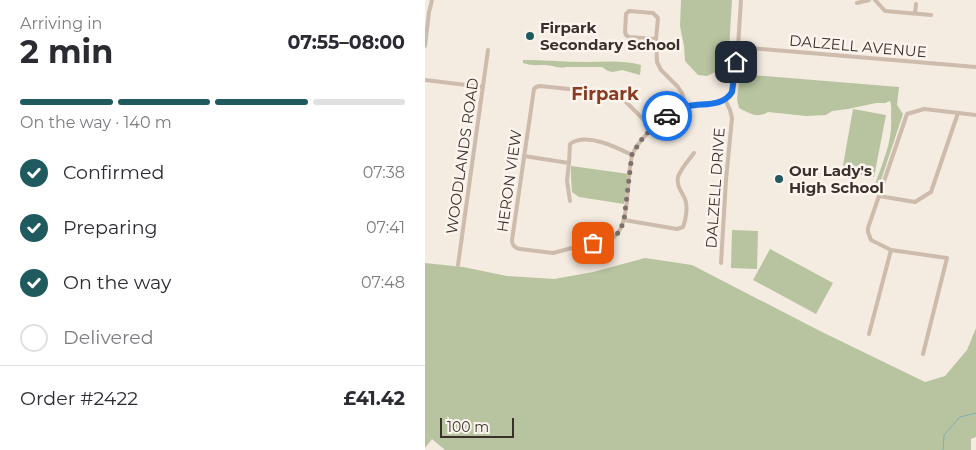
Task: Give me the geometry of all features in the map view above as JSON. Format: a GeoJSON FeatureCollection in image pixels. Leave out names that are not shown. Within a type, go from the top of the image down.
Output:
{"type":"FeatureCollection","features":[{"type":"Feature","properties":{"kind":"street"},"geometry":{"type":"LineString","coordinates":[[425,46],[432,0]]}},
{"type":"Feature","properties":{"kind":"street"},"geometry":{"type":"LineString","coordinates":[[694,153],[678,177],[678,185],[687,207],[683,227],[677,228],[624,220],[632,154],[642,139],[652,128],[671,113],[686,106],[725,100],[732,92],[738,47],[741,0]]}},
{"type":"Feature","properties":{"kind":"street"},"geometry":{"type":"LineString","coordinates":[[857,3],[869,0]]}},
{"type":"Feature","properties":{"kind":"street"},"geometry":{"type":"LineString","coordinates":[[875,0],[885,11],[931,14]]}},
{"type":"Feature","properties":{"kind":"street"},"geometry":{"type":"LineString","coordinates":[[915,4],[915,14]]}},
{"type":"Feature","properties":{"kind":"street"},"geometry":{"type":"LineString","coordinates":[[656,39],[629,37],[626,35],[627,12],[653,13],[658,18],[656,39],[657,62],[661,70],[678,86],[686,106]]}},
{"type":"Feature","properties":{"kind":"street","name":"DALZELL AVENUE"},"geometry":{"type":"LineString","coordinates":[[738,47],[976,67]]}},
{"type":"Feature","properties":{"kind":"street","name":"WOODLANDS ROAD"},"geometry":{"type":"LineString","coordinates":[[458,265],[488,50]]}},
{"type":"Feature","properties":{"kind":"street"},"geometry":{"type":"LineString","coordinates":[[425,80],[483,87]]}},
{"type":"Feature","properties":{"kind":"street","name":"HERON VIEW"},"geometry":{"type":"LineString","coordinates":[[624,220],[620,231],[614,237],[553,253],[516,248],[512,244],[534,89],[540,86],[617,94],[652,128]]}},
{"type":"Feature","properties":{"kind":"street","name":"DALZELL DRIVE"},"geometry":{"type":"LineString","coordinates":[[721,263],[732,118],[725,100]]}},
{"type":"Feature","properties":{"kind":"street"},"geometry":{"type":"LineString","coordinates":[[923,354],[947,258],[891,250],[871,240],[868,228],[907,114],[924,109],[976,115]]}},
{"type":"Feature","properties":{"kind":"street"},"geometry":{"type":"LineString","coordinates":[[879,196],[915,202],[931,192],[957,113]]}},
{"type":"Feature","properties":{"kind":"street"},"geometry":{"type":"LineString","coordinates":[[570,202],[567,181],[570,144],[576,140],[590,140],[609,144],[632,154]]}},
{"type":"Feature","properties":{"kind":"street"},"geometry":{"type":"LineString","coordinates":[[524,156],[569,163]]}},
{"type":"Feature","properties":{"kind":"street"},"geometry":{"type":"LineString","coordinates":[[869,334],[891,250]]}},
{"type":"Feature","properties":{"kind":"green space"},"geometry":{"type":"Polygon","coordinates":[[[681,0],[732,0],[728,66],[707,76],[698,75],[685,61],[680,26],[681,0]]]}},
{"type":"Feature","properties":{"kind":"green space"},"geometry":{"type":"Polygon","coordinates":[[[523,60],[620,62],[641,65],[640,75],[622,70],[608,71],[602,67],[560,68],[548,65],[531,65],[523,63],[523,60]]]}},
{"type":"Feature","properties":{"kind":"green space"},"geometry":{"type":"Polygon","coordinates":[[[740,74],[899,87],[897,105],[903,114],[876,195],[875,184],[887,151],[890,134],[890,101],[832,111],[826,115],[806,116],[768,112],[753,115],[739,108],[737,99],[740,74]]]}},
{"type":"Feature","properties":{"kind":"green space"},"geometry":{"type":"Polygon","coordinates":[[[853,109],[886,115],[874,177],[842,171],[853,109]]]}},
{"type":"Feature","properties":{"kind":"green space"},"geometry":{"type":"Polygon","coordinates":[[[571,166],[629,174],[624,204],[579,197],[572,192],[571,166]]]}},
{"type":"Feature","properties":{"kind":"green space"},"geometry":{"type":"Polygon","coordinates":[[[732,230],[758,231],[757,269],[731,268],[732,230]]]}},
{"type":"Feature","properties":{"kind":"green space"},"geometry":{"type":"Polygon","coordinates":[[[770,249],[833,283],[816,314],[753,280],[770,249]]]}},
{"type":"Feature","properties":{"kind":"green space"},"geometry":{"type":"Polygon","coordinates":[[[645,258],[692,265],[820,331],[925,382],[945,376],[967,350],[976,328],[976,437],[971,439],[971,450],[445,450],[432,439],[425,448],[425,263],[463,267],[507,276],[554,279],[593,272],[645,258]]]}},
{"type":"Feature","properties":{"kind":"waterway"},"geometry":{"type":"LineString","coordinates":[[943,450],[944,435],[960,417],[976,413]]}},
{"type":"Feature","properties":{"kind":"way so far"},"geometry":{"type":"LineString","coordinates":[[593,243],[614,237],[620,231],[624,220],[632,154],[652,128],[667,116]]}},
{"type":"Feature","properties":{"kind":"place","name":"Firpark Secondary School"},"geometry":{"type":"Point","coordinates":[530,36]}},
{"type":"Feature","properties":{"kind":"place","name":"Our Lady's High School"},"geometry":{"type":"Point","coordinates":[779,179]}},
{"type":"Feature","properties":{"kind":"district","name":"Firpark"},"geometry":{"type":"Point","coordinates":[605,94]}},
{"type":"Feature","properties":{"kind":"route"},"geometry":{"type":"LineString","coordinates":[[667,116],[686,106],[725,100],[732,92],[736,62]]}}]}
